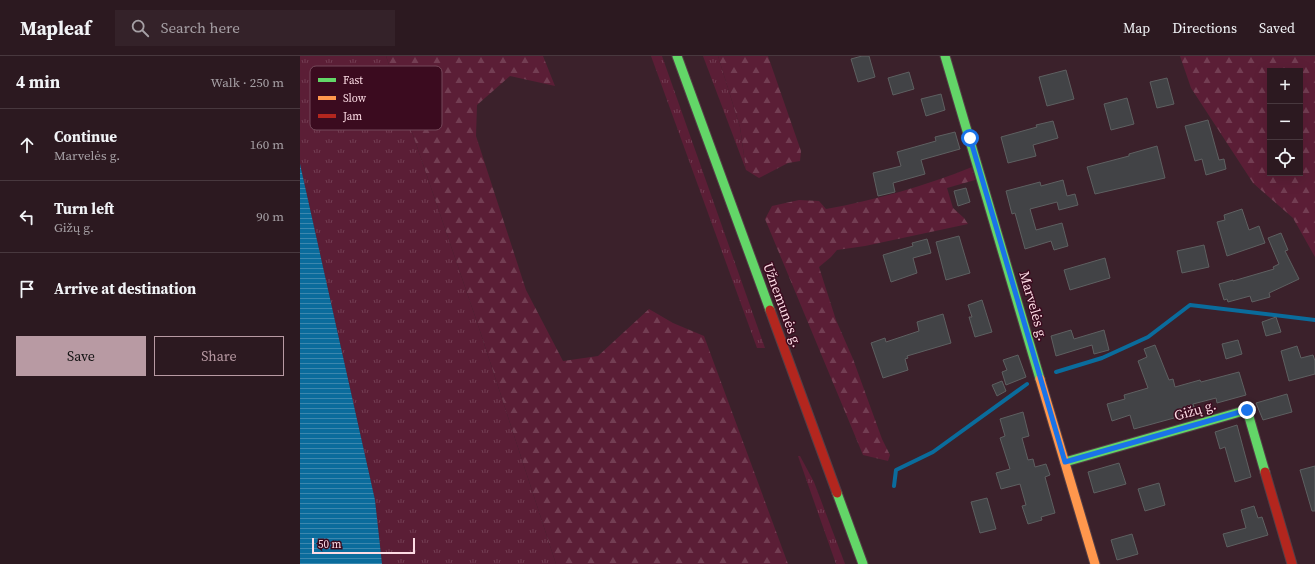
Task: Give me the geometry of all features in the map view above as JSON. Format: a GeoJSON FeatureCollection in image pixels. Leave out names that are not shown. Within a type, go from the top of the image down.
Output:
{"type":"FeatureCollection","features":[{"type":"Feature","properties":{"kind":"street","name":"Užnemunės g."},"geometry":{"type":"LineString","coordinates":[[678,56],[863,564]]}},
{"type":"Feature","properties":{"kind":"street","name":"Marvelės g."},"geometry":{"type":"LineString","coordinates":[[945,56],[1096,564]]}},
{"type":"Feature","properties":{"kind":"street","name":"Gižų g."},"geometry":{"type":"LineString","coordinates":[[1065,462],[1247,410],[1292,564]]}},
{"type":"Feature","properties":{"kind":"green space"},"geometry":{"type":"Polygon","coordinates":[[[300,56],[386,56],[389,66],[310,66],[310,130],[411,130],[478,325],[556,564],[382,564],[375,500],[300,164],[300,56]]]}},
{"type":"Feature","properties":{"kind":"green space"},"geometry":{"type":"Polygon","coordinates":[[[386,56],[543,56],[555,86],[510,76],[477,105],[476,136],[526,290],[563,361],[598,356],[649,309],[673,323],[704,336],[788,564],[556,564],[478,325],[411,130],[442,130],[442,66],[389,66],[386,56]]]}},
{"type":"Feature","properties":{"kind":"green space"},"geometry":{"type":"Polygon","coordinates":[[[651,56],[662,56],[765,348],[757,348],[651,56]]]}},
{"type":"Feature","properties":{"kind":"green space"},"geometry":{"type":"Polygon","coordinates":[[[703,56],[718,56],[740,127],[746,170],[703,56]]]}},
{"type":"Feature","properties":{"kind":"green space"},"geometry":{"type":"Polygon","coordinates":[[[718,56],[768,56],[801,151],[800,161],[788,163],[759,178],[746,170],[740,127],[718,56]]]}},
{"type":"Feature","properties":{"kind":"green space"},"geometry":{"type":"Polygon","coordinates":[[[1180,56],[1315,56],[1315,257],[1293,218],[1253,183],[1191,88],[1180,56]]]}},
{"type":"Feature","properties":{"kind":"green space"},"geometry":{"type":"Polygon","coordinates":[[[972,167],[975,180],[947,188],[953,208],[968,224],[865,246],[837,250],[819,267],[836,320],[853,359],[882,439],[890,455],[888,461],[863,455],[765,219],[772,206],[799,200],[819,201],[826,209],[882,197],[972,167]]]}},
{"type":"Feature","properties":{"kind":"green space"},"geometry":{"type":"Polygon","coordinates":[[[798,456],[800,456],[814,482],[845,564],[836,564],[798,456]]]}},
{"type":"Feature","properties":{"kind":"water"},"geometry":{"type":"Polygon","coordinates":[[[300,164],[375,500],[382,564],[300,564],[300,164]]]}},
{"type":"Feature","properties":{"kind":"building"},"geometry":{"type":"Polygon","coordinates":[[[869,56],[875,77],[858,82],[851,59],[869,56]]]}},
{"type":"Feature","properties":{"kind":"building"},"geometry":{"type":"Polygon","coordinates":[[[1066,70],[1074,99],[1047,106],[1039,77],[1066,70]]]}},
{"type":"Feature","properties":{"kind":"building"},"geometry":{"type":"Polygon","coordinates":[[[909,72],[914,89],[893,95],[888,78],[909,72]]]}},
{"type":"Feature","properties":{"kind":"building"},"geometry":{"type":"Polygon","coordinates":[[[1167,78],[1174,104],[1157,108],[1150,82],[1167,78]]]}},
{"type":"Feature","properties":{"kind":"building"},"geometry":{"type":"Polygon","coordinates":[[[941,94],[945,110],[926,116],[921,99],[941,94]]]}},
{"type":"Feature","properties":{"kind":"building"},"geometry":{"type":"Polygon","coordinates":[[[1127,98],[1134,124],[1111,130],[1104,104],[1127,98]]]}},
{"type":"Feature","properties":{"kind":"building"},"geometry":{"type":"Polygon","coordinates":[[[1208,120],[1219,160],[1224,159],[1226,169],[1206,175],[1202,159],[1195,161],[1185,126],[1208,120]]]}},
{"type":"Feature","properties":{"kind":"building"},"geometry":{"type":"Polygon","coordinates":[[[1053,121],[1058,138],[1033,145],[1036,156],[1008,163],[1001,137],[1053,121]]]}},
{"type":"Feature","properties":{"kind":"building"},"geometry":{"type":"Polygon","coordinates":[[[955,132],[960,149],[921,160],[925,174],[893,183],[895,192],[878,196],[873,173],[901,166],[897,152],[936,141],[935,137],[955,132]]]}},
{"type":"Feature","properties":{"kind":"building"},"geometry":{"type":"Polygon","coordinates":[[[1157,146],[1165,178],[1095,194],[1087,167],[1129,156],[1129,154],[1157,146]]]}},
{"type":"Feature","properties":{"kind":"building"},"geometry":{"type":"Polygon","coordinates":[[[1063,180],[1067,196],[1075,194],[1078,205],[1059,210],[1057,202],[1030,209],[1036,230],[1062,223],[1068,246],[1054,250],[1051,241],[1025,249],[1015,213],[1012,214],[1006,191],[1040,182],[1041,186],[1063,180]]]}},
{"type":"Feature","properties":{"kind":"building"},"geometry":{"type":"Polygon","coordinates":[[[966,188],[970,202],[958,206],[954,191],[966,188]]]}},
{"type":"Feature","properties":{"kind":"building"},"geometry":{"type":"Polygon","coordinates":[[[1242,209],[1249,230],[1259,226],[1265,243],[1227,256],[1217,222],[1225,220],[1224,215],[1242,209]]]}},
{"type":"Feature","properties":{"kind":"building"},"geometry":{"type":"Polygon","coordinates":[[[1281,233],[1288,250],[1285,251],[1299,279],[1269,293],[1270,297],[1252,302],[1250,296],[1228,302],[1227,299],[1224,300],[1219,284],[1274,269],[1273,267],[1279,264],[1268,238],[1281,233]]]}},
{"type":"Feature","properties":{"kind":"building"},"geometry":{"type":"Polygon","coordinates":[[[959,236],[970,273],[946,280],[936,242],[959,236]]]}},
{"type":"Feature","properties":{"kind":"building"},"geometry":{"type":"Polygon","coordinates":[[[927,239],[931,253],[913,258],[917,273],[891,282],[883,255],[913,246],[912,243],[927,239]]]}},
{"type":"Feature","properties":{"kind":"building"},"geometry":{"type":"Polygon","coordinates":[[[1204,245],[1209,267],[1182,273],[1177,251],[1204,245]]]}},
{"type":"Feature","properties":{"kind":"building"},"geometry":{"type":"Polygon","coordinates":[[[1105,258],[1110,278],[1070,290],[1064,270],[1105,258]]]}},
{"type":"Feature","properties":{"kind":"building"},"geometry":{"type":"Polygon","coordinates":[[[982,300],[992,332],[975,337],[969,317],[972,317],[968,305],[982,300]]]}},
{"type":"Feature","properties":{"kind":"building"},"geometry":{"type":"Polygon","coordinates":[[[943,314],[951,343],[907,356],[908,358],[905,359],[908,370],[883,378],[871,343],[885,338],[886,342],[919,331],[917,322],[943,314]]]}},
{"type":"Feature","properties":{"kind":"building"},"geometry":{"type":"Polygon","coordinates":[[[1276,317],[1281,332],[1266,336],[1262,322],[1276,317]]]}},
{"type":"Feature","properties":{"kind":"building"},"geometry":{"type":"Polygon","coordinates":[[[1071,330],[1074,339],[1104,330],[1109,350],[1094,354],[1092,345],[1056,356],[1051,336],[1071,330]]]}},
{"type":"Feature","properties":{"kind":"building"},"geometry":{"type":"Polygon","coordinates":[[[1238,340],[1242,354],[1226,359],[1222,344],[1238,340]]]}},
{"type":"Feature","properties":{"kind":"building"},"geometry":{"type":"Polygon","coordinates":[[[1155,345],[1169,380],[1173,379],[1175,387],[1239,372],[1246,395],[1217,403],[1216,398],[1193,404],[1196,412],[1134,429],[1130,415],[1112,421],[1107,404],[1125,399],[1124,395],[1148,388],[1138,361],[1147,357],[1144,349],[1155,345]]]}},
{"type":"Feature","properties":{"kind":"building"},"geometry":{"type":"Polygon","coordinates":[[[1297,346],[1301,358],[1313,355],[1315,361],[1315,374],[1289,381],[1281,351],[1297,346]]]}},
{"type":"Feature","properties":{"kind":"building"},"geometry":{"type":"Polygon","coordinates":[[[1018,355],[1026,377],[1006,385],[1002,372],[1007,370],[1003,360],[1018,355]]]}},
{"type":"Feature","properties":{"kind":"building"},"geometry":{"type":"Polygon","coordinates":[[[1002,381],[1006,391],[997,396],[992,385],[1002,381]]]}},
{"type":"Feature","properties":{"kind":"building"},"geometry":{"type":"Polygon","coordinates":[[[1287,394],[1292,412],[1263,420],[1256,403],[1287,394]]]}},
{"type":"Feature","properties":{"kind":"building"},"geometry":{"type":"Polygon","coordinates":[[[1023,412],[1029,436],[1022,438],[1028,460],[1033,459],[1035,467],[1046,464],[1050,475],[1045,477],[1055,513],[1041,517],[1042,520],[1028,524],[1022,506],[1026,505],[1020,484],[1001,489],[996,473],[1010,469],[1000,438],[1005,436],[1000,419],[1023,412]]]}},
{"type":"Feature","properties":{"kind":"building"},"geometry":{"type":"Polygon","coordinates":[[[1237,425],[1251,477],[1235,482],[1225,447],[1220,449],[1215,432],[1237,425]]]}},
{"type":"Feature","properties":{"kind":"building"},"geometry":{"type":"Polygon","coordinates":[[[1119,463],[1126,484],[1094,493],[1088,472],[1119,463]]]}},
{"type":"Feature","properties":{"kind":"building"},"geometry":{"type":"Polygon","coordinates":[[[1315,466],[1315,511],[1312,511],[1300,470],[1315,466]]]}},
{"type":"Feature","properties":{"kind":"building"},"geometry":{"type":"Polygon","coordinates":[[[1159,483],[1165,505],[1145,511],[1138,489],[1159,483]]]}},
{"type":"Feature","properties":{"kind":"building"},"geometry":{"type":"Polygon","coordinates":[[[987,498],[996,529],[980,533],[971,502],[987,498]]]}},
{"type":"Feature","properties":{"kind":"building"},"geometry":{"type":"Polygon","coordinates":[[[1254,506],[1258,518],[1262,517],[1268,535],[1227,547],[1223,534],[1246,528],[1241,510],[1254,506]]]}},
{"type":"Feature","properties":{"kind":"building"},"geometry":{"type":"Polygon","coordinates":[[[1132,534],[1138,554],[1117,560],[1111,540],[1132,534]]]}},
{"type":"Feature","properties":{"kind":"waterway"},"geometry":{"type":"LineString","coordinates":[[1056,372],[1102,358],[1148,337],[1190,305],[1315,320]]}},
{"type":"Feature","properties":{"kind":"waterway"},"geometry":{"type":"LineString","coordinates":[[894,486],[896,470],[933,452],[1027,384]]}},
{"type":"Feature","properties":{"kind":"traffic: fast"},"geometry":{"type":"LineString","coordinates":[[677,56],[770,310]]}},
{"type":"Feature","properties":{"kind":"traffic: fast"},"geometry":{"type":"LineString","coordinates":[[945,56],[1040,379]]}},
{"type":"Feature","properties":{"kind":"traffic: fast"},"geometry":{"type":"LineString","coordinates":[[1065,462],[1247,410],[1265,472]]}},
{"type":"Feature","properties":{"kind":"traffic: fast"},"geometry":{"type":"LineString","coordinates":[[837,493],[863,564]]}},
{"type":"Feature","properties":{"kind":"traffic: slow"},"geometry":{"type":"LineString","coordinates":[[1040,379],[1095,564]]}},
{"type":"Feature","properties":{"kind":"traffic: jam"},"geometry":{"type":"LineString","coordinates":[[770,310],[837,493]]}},
{"type":"Feature","properties":{"kind":"traffic: jam"},"geometry":{"type":"LineString","coordinates":[[1265,472],[1292,564]]}},
{"type":"Feature","properties":{"kind":"route"},"geometry":{"type":"LineString","coordinates":[[970,138],[1065,462],[1247,410]]}}]}
